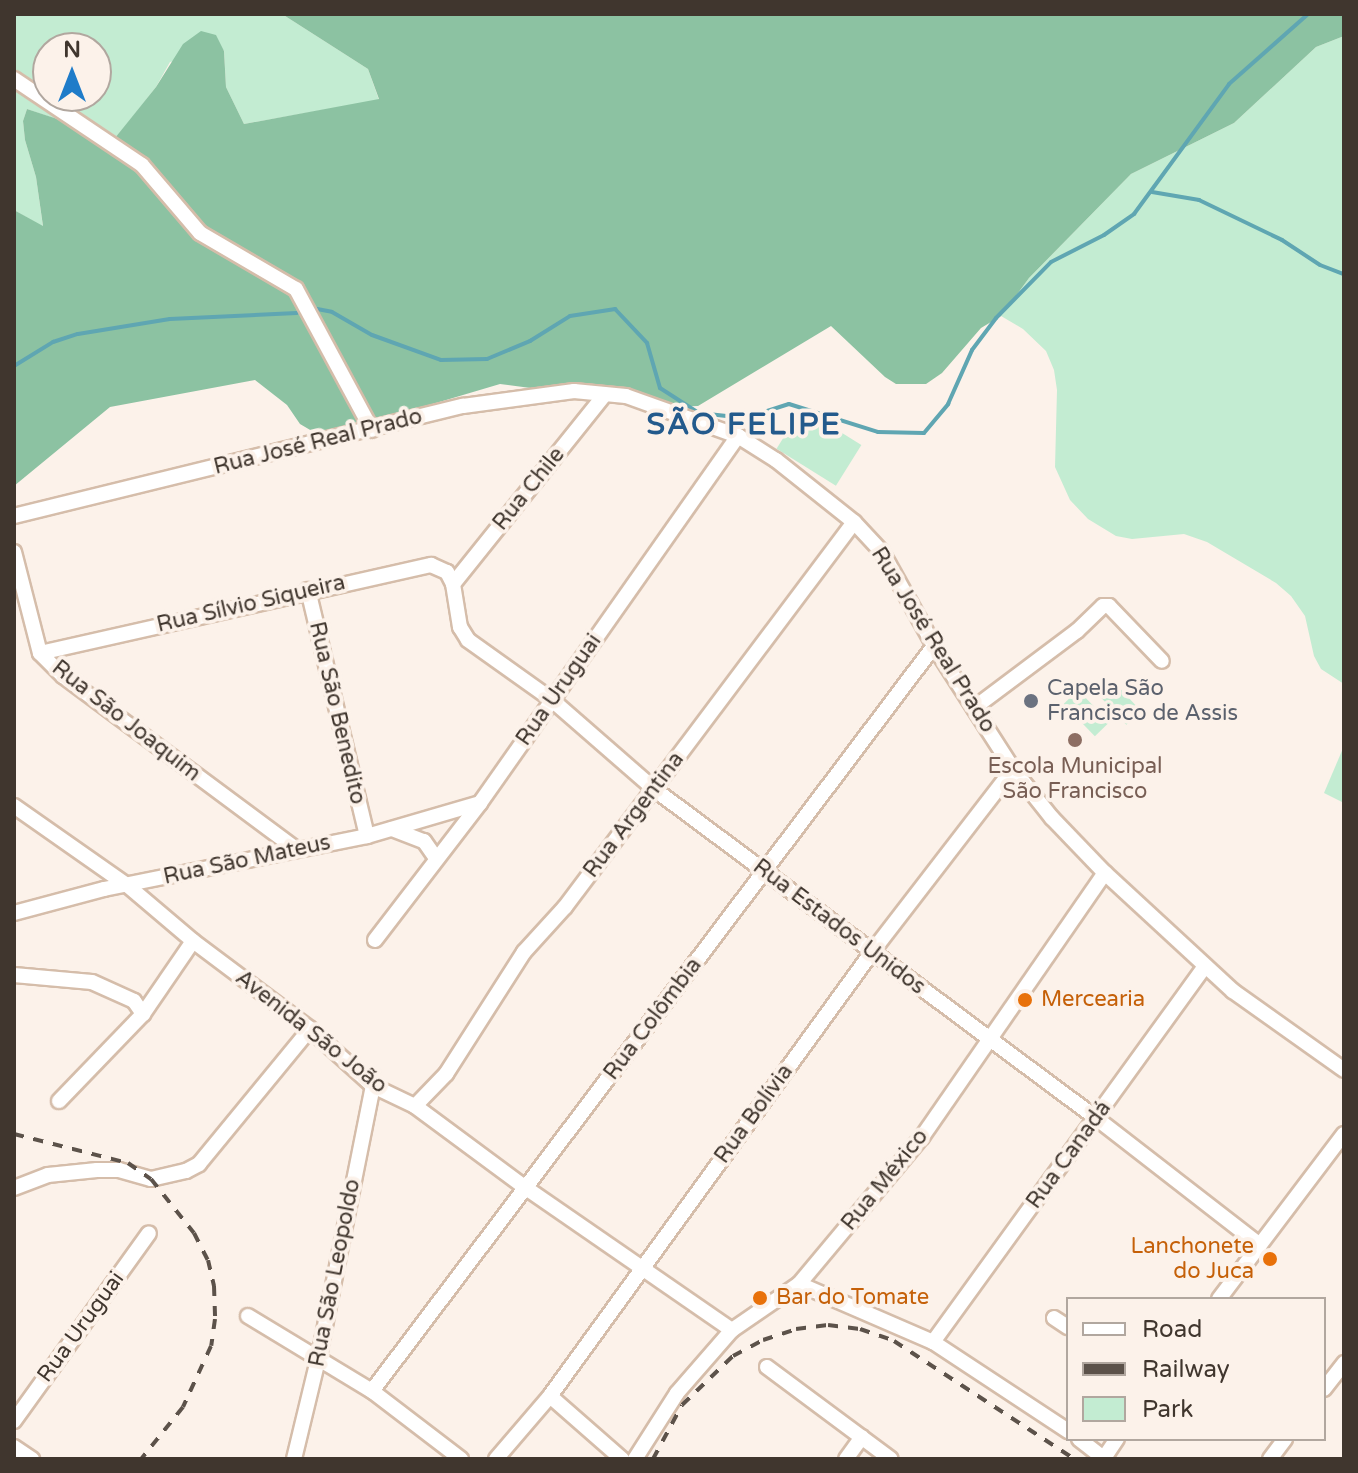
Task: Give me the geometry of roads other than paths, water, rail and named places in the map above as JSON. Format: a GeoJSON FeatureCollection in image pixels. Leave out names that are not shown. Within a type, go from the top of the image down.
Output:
{"type":"FeatureCollection","features":[{"type":"Feature","properties":{"kind":"street"},"geometry":{"type":"LineString","coordinates":[[14,79],[142,165],[200,233],[296,289],[372,430]]}},
{"type":"Feature","properties":{"kind":"street","name":"Rua José Real Prado"},"geometry":{"type":"LineString","coordinates":[[14,516],[463,406],[574,391],[640,401],[738,436],[776,460],[854,522],[882,552],[934,646],[1013,769],[1052,818],[1204,967],[1344,1070]]}},
{"type":"Feature","properties":{"kind":"street","name":"Rua Chile"},"geometry":{"type":"LineString","coordinates":[[453,584],[605,394]]}},
{"type":"Feature","properties":{"kind":"street","name":"Rua Uruguai"},"geometry":{"type":"LineString","coordinates":[[375,940],[480,803],[738,436]]}},
{"type":"Feature","properties":{"kind":"street","name":"Rua Argentina"},"geometry":{"type":"LineString","coordinates":[[415,1106],[446,1074],[524,952],[565,907],[854,522]]}},
{"type":"Feature","properties":{"kind":"street","name":"Rua São Joaquim"},"geometry":{"type":"LineString","coordinates":[[14,552],[40,653],[63,676],[297,850]]}},
{"type":"Feature","properties":{"kind":"street","name":"Rua Sílvio Siqueira"},"geometry":{"type":"LineString","coordinates":[[40,653],[308,590],[431,565],[447,572],[453,584]]}},
{"type":"Feature","properties":{"kind":"street","name":"Rua Estados Unidos"},"geometry":{"type":"LineString","coordinates":[[453,584],[460,627],[468,640],[552,700],[654,789],[1096,1118],[1260,1245]]}},
{"type":"Feature","properties":{"kind":"street","name":"Rua São Benedito"},"geometry":{"type":"LineString","coordinates":[[308,590],[367,836]]}},
{"type":"Feature","properties":{"kind":"street"},"geometry":{"type":"LineString","coordinates":[[974,708],[1077,631],[1103,606],[1109,606],[1162,661]]}},
{"type":"Feature","properties":{"kind":"street","name":"Rua Colômbia"},"geometry":{"type":"LineString","coordinates":[[372,1391],[934,646]]}},
{"type":"Feature","properties":{"kind":"street","name":"Rua Bolívia"},"geometry":{"type":"LineString","coordinates":[[496,1459],[550,1396],[872,952],[1013,769]]}},
{"type":"Feature","properties":{"kind":"street","name":"Rua São Mateus"},"geometry":{"type":"LineString","coordinates":[[14,913],[127,885],[367,836],[480,803]]}},
{"type":"Feature","properties":{"kind":"street","name":"Avenida São João"},"geometry":{"type":"LineString","coordinates":[[14,806],[127,885],[193,941],[310,1029],[373,1086],[415,1106],[526,1188],[732,1330]]}},
{"type":"Feature","properties":{"kind":"street"},"geometry":{"type":"LineString","coordinates":[[392,829],[424,841],[436,858]]}},
{"type":"Feature","properties":{"kind":"street","name":"Rua México"},"geometry":{"type":"LineString","coordinates":[[635,1459],[677,1393],[732,1330],[799,1284],[922,1137],[987,1039],[1105,873]]}},
{"type":"Feature","properties":{"kind":"street"},"geometry":{"type":"LineString","coordinates":[[59,1101],[143,1014],[193,941]]}},
{"type":"Feature","properties":{"kind":"street","name":"Rua Canadá"},"geometry":{"type":"LineString","coordinates":[[933,1342],[1204,967]]}},
{"type":"Feature","properties":{"kind":"street"},"geometry":{"type":"LineString","coordinates":[[14,975],[92,982],[134,1001],[143,1014]]}},
{"type":"Feature","properties":{"kind":"street"},"geometry":{"type":"LineString","coordinates":[[14,1188],[48,1175],[97,1170],[119,1170],[151,1179],[186,1171],[199,1164],[310,1029]]}},
{"type":"Feature","properties":{"kind":"street","name":"Rua São Leopoldo"},"geometry":{"type":"LineString","coordinates":[[294,1459],[319,1356],[373,1086]]}},
{"type":"Feature","properties":{"kind":"street"},"geometry":{"type":"LineString","coordinates":[[1221,1297],[1344,1134]]}},
{"type":"Feature","properties":{"kind":"street","name":"Rua Uruguai"},"geometry":{"type":"LineString","coordinates":[[14,1421],[149,1233]]}},
{"type":"Feature","properties":{"kind":"street"},"geometry":{"type":"LineString","coordinates":[[799,1284],[933,1342],[1066,1430]]}},
{"type":"Feature","properties":{"kind":"street"},"geometry":{"type":"LineString","coordinates":[[248,1316],[319,1356],[372,1391],[461,1459]]}},
{"type":"Feature","properties":{"kind":"street"},"geometry":{"type":"LineString","coordinates":[[1054,1318],[1066,1326]]}},
{"type":"Feature","properties":{"kind":"street"},"geometry":{"type":"LineString","coordinates":[[1326,1386],[1344,1363]]}},
{"type":"Feature","properties":{"kind":"street"},"geometry":{"type":"LineString","coordinates":[[767,1367],[891,1459]]}},
{"type":"Feature","properties":{"kind":"street"},"geometry":{"type":"LineString","coordinates":[[550,1396],[622,1459]]}},
{"type":"Feature","properties":{"kind":"street"},"geometry":{"type":"LineString","coordinates":[[846,1459],[862,1437]]}},
{"type":"Feature","properties":{"kind":"street"},"geometry":{"type":"LineString","coordinates":[[1082,1441],[1105,1459],[1116,1441]]}},
{"type":"Feature","properties":{"kind":"street"},"geometry":{"type":"LineString","coordinates":[[1270,1459],[1284,1441]]}},
{"type":"Feature","properties":{"kind":"street"},"geometry":{"type":"LineString","coordinates":[[14,1447],[32,1459]]}},
{"type":"Feature","properties":{"kind":"waterway"},"geometry":{"type":"LineString","coordinates":[[312,308],[332,312],[372,335],[441,360],[487,359],[530,341],[570,316],[615,309],[647,343],[660,388],[699,413],[745,418],[789,404],[878,432],[924,433],[948,404],[972,350],[996,318],[1051,262],[1104,235],[1134,214],[1229,84],[1308,14]]}},
{"type":"Feature","properties":{"kind":"waterway"},"geometry":{"type":"LineString","coordinates":[[1152,192],[1199,200],[1282,240],[1320,265],[1344,274]]}},
{"type":"Feature","properties":{"kind":"waterway"},"geometry":{"type":"LineString","coordinates":[[14,366],[53,342],[78,334],[170,319],[297,313]]}},
{"type":"Feature","properties":{"kind":"railway"},"geometry":{"type":"LineString","coordinates":[[14,1134],[128,1163],[151,1179],[194,1233],[208,1260],[214,1286],[215,1319],[211,1346],[183,1407],[141,1459]]}},
{"type":"Feature","properties":{"kind":"railway"},"geometry":{"type":"LineString","coordinates":[[653,1459],[682,1405],[733,1356],[763,1340],[796,1329],[828,1325],[860,1329],[894,1341],[1074,1459]]}},
{"type":"Feature","properties":{"kind":"place","name":"Capela São Francisco de Assis"},"geometry":{"type":"Point","coordinates":[1031,701]}},
{"type":"Feature","properties":{"kind":"place","name":"Escola Municipal São Francisco"},"geometry":{"type":"Point","coordinates":[1075,740]}},
{"type":"Feature","properties":{"kind":"place","name":"Mercearia"},"geometry":{"type":"Point","coordinates":[1025,1000]}},
{"type":"Feature","properties":{"kind":"place","name":"Lanchonete do Juca"},"geometry":{"type":"Point","coordinates":[1270,1259]}},
{"type":"Feature","properties":{"kind":"place","name":"Bar do Tomate"},"geometry":{"type":"Point","coordinates":[760,1298]}},
{"type":"Feature","properties":{"kind":"district","name":"SÃO FELIPE"},"geometry":{"type":"Point","coordinates":[744,425]}}]}
